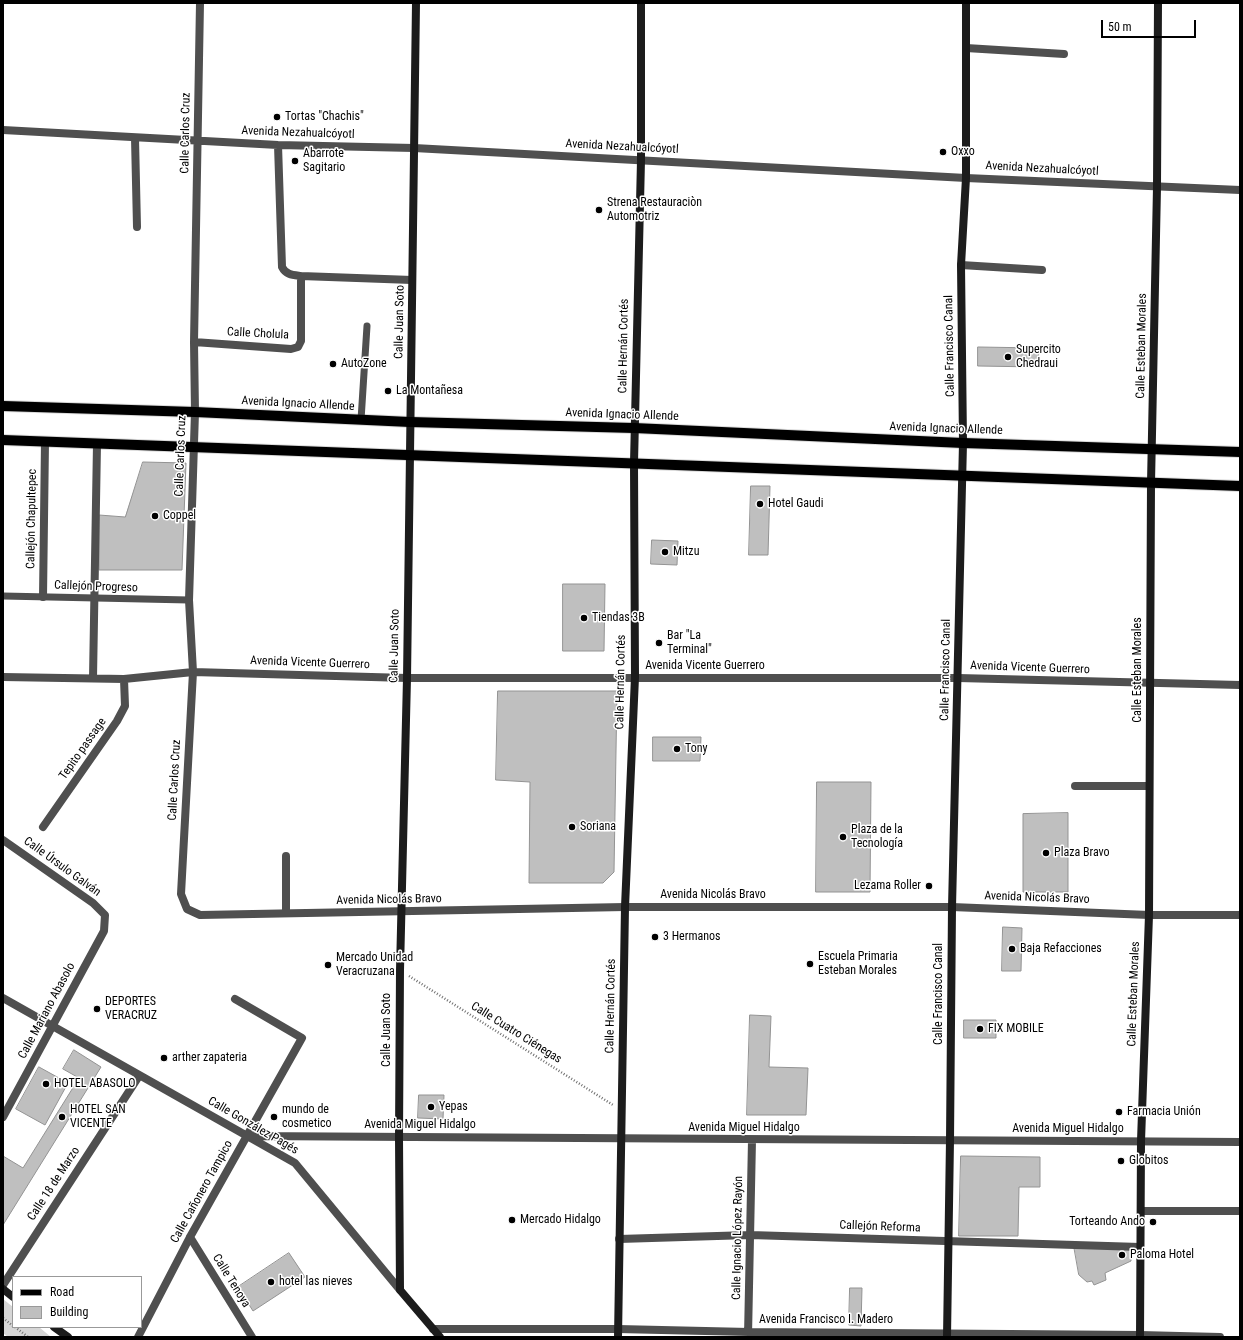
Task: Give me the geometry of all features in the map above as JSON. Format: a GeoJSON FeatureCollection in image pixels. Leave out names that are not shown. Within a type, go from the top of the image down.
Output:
{"type":"FeatureCollection","features":[{"type":"Feature","properties":{"kind":"main road","name":"Calle Juan Soto"},"geometry":{"type":"LineString","coordinates":[[400,1290],[400,970],[407,678],[416,3]]}},
{"type":"Feature","properties":{"kind":"main road","name":"Calle Hernán Cortés"},"geometry":{"type":"LineString","coordinates":[[618,1333],[625,907],[634,678],[634,428],[640,160],[641,3]]}},
{"type":"Feature","properties":{"kind":"main road","name":"Calle Francisco Canal"},"geometry":{"type":"LineString","coordinates":[[947,1335],[952,907],[963,443],[961,265],[966,178],[966,3]]}},
{"type":"Feature","properties":{"kind":"main road","name":"Calle Esteban Morales"},"geometry":{"type":"LineString","coordinates":[[1140,1336],[1141,1141],[1149,915],[1151,482],[1157,187],[1158,3]]}},
{"type":"Feature","properties":{"kind":"main road","name":"Avenida Ignacio Allende"},"geometry":{"type":"LineString","coordinates":[[3,406],[195,412],[410,422],[634,428],[963,443],[1240,452]]}},
{"type":"Feature","properties":{"kind":"main road"},"geometry":{"type":"LineString","coordinates":[[3,440],[409,454],[961,477],[1240,486]]}},
{"type":"Feature","properties":{"kind":"main road"},"geometry":{"type":"LineString","coordinates":[[3,1289],[12,1296]]}},
{"type":"Feature","properties":{"kind":"main road","name":"Calle González Pagés"},"geometry":{"type":"LineString","coordinates":[[400,1290],[440,1337]]}},
{"type":"Feature","properties":{"kind":"main road"},"geometry":{"type":"LineString","coordinates":[[55,1328],[68,1337]]}},
{"type":"Feature","properties":{"kind":"street","name":"Calle Carlos Cruz"},"geometry":{"type":"LineString","coordinates":[[187,909],[181,894],[193,672],[189,600],[195,412],[194,342],[200,3]]}},
{"type":"Feature","properties":{"kind":"street"},"geometry":{"type":"LineString","coordinates":[[966,48],[1064,54]]}},
{"type":"Feature","properties":{"kind":"street","name":"Avenida Nezahualcóyotl"},"geometry":{"type":"LineString","coordinates":[[3,130],[197,142],[414,148],[966,178],[1240,190]]}},
{"type":"Feature","properties":{"kind":"street"},"geometry":{"type":"LineString","coordinates":[[136,138],[137,226]]}},
{"type":"Feature","properties":{"kind":"street"},"geometry":{"type":"LineString","coordinates":[[278,145],[282,267],[284,272],[301,276],[412,280]]}},
{"type":"Feature","properties":{"kind":"street"},"geometry":{"type":"LineString","coordinates":[[961,265],[1042,270]]}},
{"type":"Feature","properties":{"kind":"street","name":"Calle Cholula"},"geometry":{"type":"LineString","coordinates":[[194,342],[291,349],[298,347],[301,341],[301,276]]}},
{"type":"Feature","properties":{"kind":"street","name":"Callejón Chapultepec"},"geometry":{"type":"LineString","coordinates":[[43,597],[45,442]]}},
{"type":"Feature","properties":{"kind":"street"},"geometry":{"type":"LineString","coordinates":[[93,678],[97,444]]}},
{"type":"Feature","properties":{"kind":"street","name":"Avenida Vicente Guerrero"},"geometry":{"type":"LineString","coordinates":[[3,677],[124,679],[193,672],[407,678],[958,678],[1240,685]]}},
{"type":"Feature","properties":{"kind":"street","name":"Tepito passage"},"geometry":{"type":"LineString","coordinates":[[44,827],[120,716],[125,706],[124,679]]}},
{"type":"Feature","properties":{"kind":"street"},"geometry":{"type":"LineString","coordinates":[[1075,786],[1149,786]]}},
{"type":"Feature","properties":{"kind":"street","name":"Calle Úrsulo Galván"},"geometry":{"type":"LineString","coordinates":[[3,840],[93,903],[105,915]]}},
{"type":"Feature","properties":{"kind":"street"},"geometry":{"type":"LineString","coordinates":[[286,856],[286,914]]}},
{"type":"Feature","properties":{"kind":"street","name":"Avenida Nicolás Bravo"},"geometry":{"type":"LineString","coordinates":[[187,909],[200,915],[625,907],[952,907],[1149,915],[1240,915]]}},
{"type":"Feature","properties":{"kind":"street","name":"Calle Mariano Abasolo"},"geometry":{"type":"LineString","coordinates":[[3,1117],[104,931],[105,915]]}},
{"type":"Feature","properties":{"kind":"street","name":"Calle González Pagés"},"geometry":{"type":"LineString","coordinates":[[3,998],[295,1163],[400,1290]]}},
{"type":"Feature","properties":{"kind":"street","name":"Calle Cañonero Tampico"},"geometry":{"type":"LineString","coordinates":[[138,1337],[190,1237],[302,1038],[235,999]]}},
{"type":"Feature","properties":{"kind":"street","name":"Calle 18 de Marzo"},"geometry":{"type":"LineString","coordinates":[[3,1285],[139,1076]]}},
{"type":"Feature","properties":{"kind":"street","name":"Avenida Miguel Hidalgo"},"geometry":{"type":"LineString","coordinates":[[248,1136],[1240,1142]]}},
{"type":"Feature","properties":{"kind":"street","name":"Calle Ignacio López Rayón"},"geometry":{"type":"LineString","coordinates":[[749,1335],[752,1140]]}},
{"type":"Feature","properties":{"kind":"street"},"geometry":{"type":"LineString","coordinates":[[1141,1211],[1240,1211]]}},
{"type":"Feature","properties":{"kind":"street","name":"Callejón Reforma"},"geometry":{"type":"LineString","coordinates":[[619,1239],[750,1234],[1140,1247]]}},
{"type":"Feature","properties":{"kind":"street","name":"Calle Tenoya"},"geometry":{"type":"LineString","coordinates":[[190,1237],[252,1337]]}},
{"type":"Feature","properties":{"kind":"street","name":"Avenida Francisco I. Madero"},"geometry":{"type":"LineString","coordinates":[[433,1329],[505,1333],[1220,1337]]}},
{"type":"Feature","properties":{"kind":"lane"},"geometry":{"type":"LineString","coordinates":[[361,420],[367,326]]}},
{"type":"Feature","properties":{"kind":"lane","name":"Callejón Progreso"},"geometry":{"type":"LineString","coordinates":[[3,596],[189,600]]}},
{"type":"Feature","properties":{"kind":"path","name":"Calle Cuatro Ciénegas"},"geometry":{"type":"LineString","coordinates":[[400,970],[622,1111]]}},
{"type":"Feature","properties":{"kind":"path"},"geometry":{"type":"LineString","coordinates":[[3,1318],[12,1325]]}},
{"type":"Feature","properties":{"kind":"path"},"geometry":{"type":"LineString","coordinates":[[17,1328],[28,1337]]}},
{"type":"Feature","properties":{"kind":"shaded area"},"geometry":{"type":"Polygon","coordinates":[[[3,1299],[12,1306],[12,1328],[40,1328],[51,1337],[8,1337],[3,1333],[3,1299]]]}},
{"type":"Feature","properties":{"kind":"building","name":"Supercito Chedraui"},"geometry":{"type":"Polygon","coordinates":[[[978,347],[1039,348],[1038,367],[978,366],[978,347]]]}},
{"type":"Feature","properties":{"kind":"building","name":"Coppel"},"geometry":{"type":"Polygon","coordinates":[[[143,462],[186,463],[182,570],[99,570],[99,515],[125,517],[143,462]]]}},
{"type":"Feature","properties":{"kind":"building"},"geometry":{"type":"Polygon","coordinates":[[[751,486],[770,486],[768,555],[749,555],[751,486]]]}},
{"type":"Feature","properties":{"kind":"building","name":"Mitzu"},"geometry":{"type":"Polygon","coordinates":[[[652,540],[678,541],[677,565],[651,564],[652,540]]]}},
{"type":"Feature","properties":{"kind":"building","name":"Tiendas 3B"},"geometry":{"type":"Polygon","coordinates":[[[563,584],[605,584],[604,651],[563,651],[563,584]]]}},
{"type":"Feature","properties":{"kind":"building","name":"Soriana"},"geometry":{"type":"Polygon","coordinates":[[[498,691],[617,691],[614,872],[603,883],[529,883],[530,782],[496,780],[498,691]]]}},
{"type":"Feature","properties":{"kind":"building","name":"Tony"},"geometry":{"type":"Polygon","coordinates":[[[653,737],[701,737],[700,761],[653,761],[653,737]]]}},
{"type":"Feature","properties":{"kind":"building","name":"Plaza de la Tecnología"},"geometry":{"type":"Polygon","coordinates":[[[817,782],[871,782],[870,892],[816,892],[817,782]]]}},
{"type":"Feature","properties":{"kind":"building","name":"Plaza Bravo"},"geometry":{"type":"Polygon","coordinates":[[[1068,813],[1068,892],[1023,892],[1023,814],[1068,813]]]}},
{"type":"Feature","properties":{"kind":"building","name":"Baja Refacciones"},"geometry":{"type":"Polygon","coordinates":[[[1003,927],[1022,928],[1021,971],[1002,971],[1003,927]]]}},
{"type":"Feature","properties":{"kind":"building"},"geometry":{"type":"Polygon","coordinates":[[[750,1015],[771,1016],[769,1067],[808,1068],[806,1115],[747,1115],[750,1015]]]}},
{"type":"Feature","properties":{"kind":"building","name":"FIX MOBILE"},"geometry":{"type":"Polygon","coordinates":[[[964,1020],[996,1020],[996,1038],[964,1038],[964,1020]]]}},
{"type":"Feature","properties":{"kind":"building","name":"HOTEL SAN VICENTE"},"geometry":{"type":"Polygon","coordinates":[[[74,1050],[101,1067],[3,1225],[3,1156],[23,1168],[79,1078],[63,1069],[74,1050]]]}},
{"type":"Feature","properties":{"kind":"building"},"geometry":{"type":"Polygon","coordinates":[[[39,1067],[68,1083],[45,1125],[16,1109],[39,1067]]]}},
{"type":"Feature","properties":{"kind":"building","name":"Yepas"},"geometry":{"type":"Polygon","coordinates":[[[419,1095],[444,1095],[443,1119],[418,1118],[419,1095]]]}},
{"type":"Feature","properties":{"kind":"building"},"geometry":{"type":"Polygon","coordinates":[[[961,1156],[1040,1157],[1040,1187],[1019,1187],[1018,1236],[959,1236],[961,1156]]]}},
{"type":"Feature","properties":{"kind":"building"},"geometry":{"type":"Polygon","coordinates":[[[1074,1246],[1131,1248],[1131,1261],[1105,1273],[1106,1280],[1094,1285],[1092,1281],[1087,1282],[1079,1275],[1074,1246]]]}},
{"type":"Feature","properties":{"kind":"building","name":"hotel las nieves"},"geometry":{"type":"Polygon","coordinates":[[[289,1253],[305,1277],[253,1311],[238,1287],[289,1253]]]}},
{"type":"Feature","properties":{"kind":"building"},"geometry":{"type":"Polygon","coordinates":[[[850,1288],[862,1288],[861,1326],[849,1325],[850,1288]]]}},
{"type":"Feature","properties":{"kind":"place","name":"Tortas \"Chachis\""},"geometry":{"type":"Point","coordinates":[277,117]}},
{"type":"Feature","properties":{"kind":"place","name":"Oxxo"},"geometry":{"type":"Point","coordinates":[943,152]}},
{"type":"Feature","properties":{"kind":"place","name":"Abarrote Sagitario"},"geometry":{"type":"Point","coordinates":[295,161]}},
{"type":"Feature","properties":{"kind":"place","name":"Strena Restauraciòn Automotriz"},"geometry":{"type":"Point","coordinates":[599,210]}},
{"type":"Feature","properties":{"kind":"place","name":"Supercito Chedraui"},"geometry":{"type":"Point","coordinates":[1008,357]}},
{"type":"Feature","properties":{"kind":"place","name":"AutoZone"},"geometry":{"type":"Point","coordinates":[333,364]}},
{"type":"Feature","properties":{"kind":"place","name":"La Montañesa"},"geometry":{"type":"Point","coordinates":[388,391]}},
{"type":"Feature","properties":{"kind":"place","name":"Hotel Gaudi"},"geometry":{"type":"Point","coordinates":[760,504]}},
{"type":"Feature","properties":{"kind":"place","name":"Coppel"},"geometry":{"type":"Point","coordinates":[155,516]}},
{"type":"Feature","properties":{"kind":"place","name":"Mitzu"},"geometry":{"type":"Point","coordinates":[665,552]}},
{"type":"Feature","properties":{"kind":"place","name":"Tiendas 3B"},"geometry":{"type":"Point","coordinates":[584,618]}},
{"type":"Feature","properties":{"kind":"place","name":"Bar \"La Terminal\""},"geometry":{"type":"Point","coordinates":[659,643]}},
{"type":"Feature","properties":{"kind":"place","name":"Tony"},"geometry":{"type":"Point","coordinates":[677,749]}},
{"type":"Feature","properties":{"kind":"place","name":"Soriana"},"geometry":{"type":"Point","coordinates":[572,827]}},
{"type":"Feature","properties":{"kind":"place","name":"Plaza de la Tecnología"},"geometry":{"type":"Point","coordinates":[843,837]}},
{"type":"Feature","properties":{"kind":"place","name":"Plaza Bravo"},"geometry":{"type":"Point","coordinates":[1046,853]}},
{"type":"Feature","properties":{"kind":"place","name":"Lezama Roller"},"geometry":{"type":"Point","coordinates":[929,886]}},
{"type":"Feature","properties":{"kind":"place","name":"3 Hermanos"},"geometry":{"type":"Point","coordinates":[655,937]}},
{"type":"Feature","properties":{"kind":"place","name":"Baja Refacciones"},"geometry":{"type":"Point","coordinates":[1012,949]}},
{"type":"Feature","properties":{"kind":"place","name":"Escuela Primaria Esteban Morales"},"geometry":{"type":"Point","coordinates":[810,964]}},
{"type":"Feature","properties":{"kind":"place","name":"Mercado Unidad Veracruzana"},"geometry":{"type":"Point","coordinates":[328,965]}},
{"type":"Feature","properties":{"kind":"place","name":"DEPORTES VERACRUZ"},"geometry":{"type":"Point","coordinates":[97,1009]}},
{"type":"Feature","properties":{"kind":"place","name":"FIX MOBILE"},"geometry":{"type":"Point","coordinates":[980,1029]}},
{"type":"Feature","properties":{"kind":"place","name":"arther zapateria"},"geometry":{"type":"Point","coordinates":[164,1058]}},
{"type":"Feature","properties":{"kind":"place","name":"HOTEL ABASOLO"},"geometry":{"type":"Point","coordinates":[46,1084]}},
{"type":"Feature","properties":{"kind":"place","name":"Yepas"},"geometry":{"type":"Point","coordinates":[431,1107]}},
{"type":"Feature","properties":{"kind":"place","name":"Farmacia Unión"},"geometry":{"type":"Point","coordinates":[1119,1112]}},
{"type":"Feature","properties":{"kind":"place","name":"HOTEL SAN VICENTE"},"geometry":{"type":"Point","coordinates":[62,1117]}},
{"type":"Feature","properties":{"kind":"place","name":"mundo de cosmetico"},"geometry":{"type":"Point","coordinates":[274,1117]}},
{"type":"Feature","properties":{"kind":"place","name":"Globitos"},"geometry":{"type":"Point","coordinates":[1121,1161]}},
{"type":"Feature","properties":{"kind":"place","name":"Mercado Hidalgo"},"geometry":{"type":"Point","coordinates":[512,1220]}},
{"type":"Feature","properties":{"kind":"place","name":"Torteando Ando"},"geometry":{"type":"Point","coordinates":[1153,1222]}},
{"type":"Feature","properties":{"kind":"place","name":"Paloma Hotel"},"geometry":{"type":"Point","coordinates":[1122,1255]}},
{"type":"Feature","properties":{"kind":"place","name":"hotel las nieves"},"geometry":{"type":"Point","coordinates":[271,1282]}}]}
